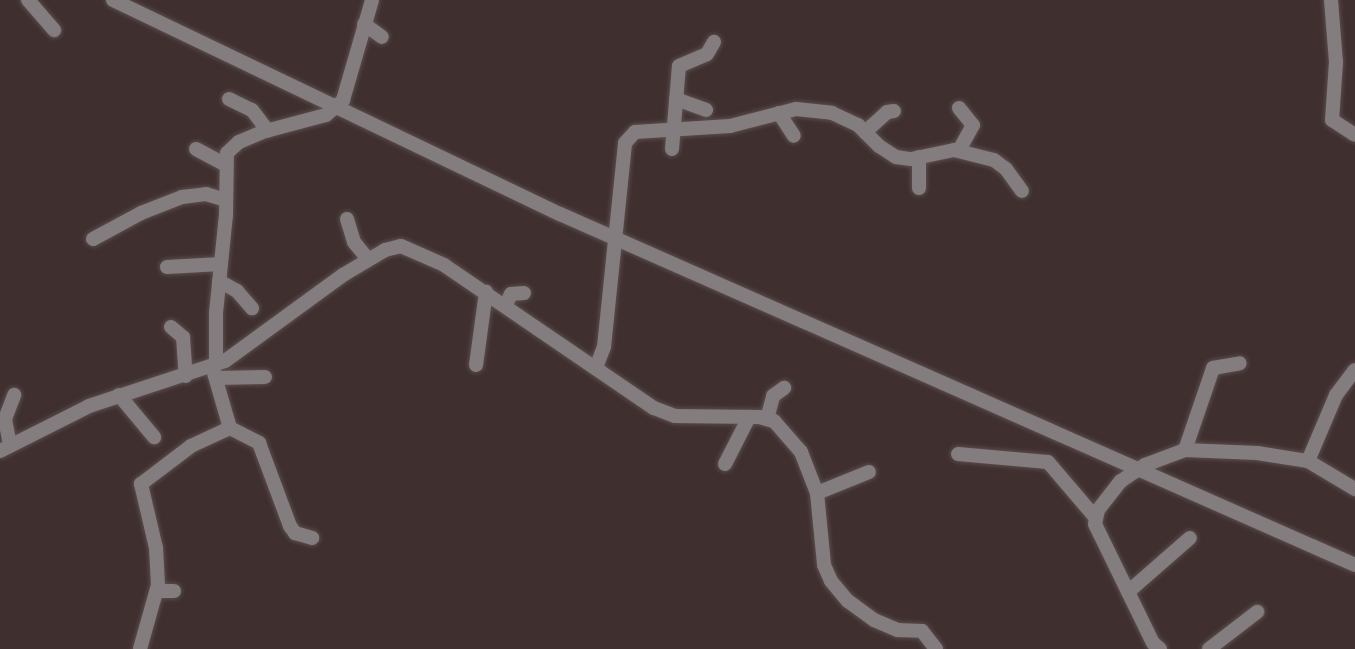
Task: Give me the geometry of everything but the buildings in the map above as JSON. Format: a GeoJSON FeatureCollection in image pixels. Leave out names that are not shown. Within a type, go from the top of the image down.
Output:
{"type":"FeatureCollection","features":[{"type":"Feature","properties":{"kind":"street"},"geometry":{"type":"LineString","coordinates":[[28,0],[54,30]]}},
{"type":"Feature","properties":{"kind":"street"},"geometry":{"type":"LineString","coordinates":[[113,0],[614,238],[1355,565]]}},
{"type":"Feature","properties":{"kind":"street"},"geometry":{"type":"LineString","coordinates":[[312,538],[295,533],[290,526],[259,443],[230,428],[215,370],[226,165],[232,147],[268,131],[316,119],[336,107],[349,89],[372,0]]}},
{"type":"Feature","properties":{"kind":"street"},"geometry":{"type":"LineString","coordinates":[[1331,0],[1336,48],[1332,120],[1337,127],[1355,135]]}},
{"type":"Feature","properties":{"kind":"street"},"geometry":{"type":"LineString","coordinates":[[364,24],[382,37]]}},
{"type":"Feature","properties":{"kind":"street"},"geometry":{"type":"LineString","coordinates":[[672,149],[679,66],[707,54],[714,42]]}},
{"type":"Feature","properties":{"kind":"street"},"geometry":{"type":"LineString","coordinates":[[1336,48],[1343,56],[1354,57]]}},
{"type":"Feature","properties":{"kind":"street"},"geometry":{"type":"LineString","coordinates":[[229,99],[252,110],[268,131]]}},
{"type":"Feature","properties":{"kind":"street"},"geometry":{"type":"LineString","coordinates":[[676,99],[706,110]]}},
{"type":"Feature","properties":{"kind":"street"},"geometry":{"type":"LineString","coordinates":[[959,108],[973,125],[959,150]]}},
{"type":"Feature","properties":{"kind":"street"},"geometry":{"type":"LineString","coordinates":[[597,365],[604,347],[627,139],[635,132],[730,126],[796,109],[832,113],[846,116],[896,157],[919,157],[959,150],[994,160],[1006,169],[1022,191]]}},
{"type":"Feature","properties":{"kind":"street"},"geometry":{"type":"LineString","coordinates":[[865,132],[887,112],[894,111]]}},
{"type":"Feature","properties":{"kind":"street"},"geometry":{"type":"LineString","coordinates":[[779,113],[794,136]]}},
{"type":"Feature","properties":{"kind":"street"},"geometry":{"type":"LineString","coordinates":[[196,149],[226,165]]}},
{"type":"Feature","properties":{"kind":"street"},"geometry":{"type":"LineString","coordinates":[[919,157],[919,188]]}},
{"type":"Feature","properties":{"kind":"street"},"geometry":{"type":"LineString","coordinates":[[93,239],[141,213],[182,197],[206,194],[226,200]]}},
{"type":"Feature","properties":{"kind":"street"},"geometry":{"type":"LineString","coordinates":[[347,219],[354,242],[368,259]]}},
{"type":"Feature","properties":{"kind":"street"},"geometry":{"type":"LineString","coordinates":[[215,370],[368,259],[401,246],[444,265],[597,365],[654,408],[675,416],[767,419],[781,427],[801,452],[817,493],[824,565],[831,581],[848,601],[874,620],[897,630],[922,631],[936,649]]}},
{"type":"Feature","properties":{"kind":"street"},"geometry":{"type":"LineString","coordinates":[[167,267],[221,264]]}},
{"type":"Feature","properties":{"kind":"street"},"geometry":{"type":"LineString","coordinates":[[219,281],[237,291],[252,308]]}},
{"type":"Feature","properties":{"kind":"street"},"geometry":{"type":"LineString","coordinates":[[476,365],[486,292]]}},
{"type":"Feature","properties":{"kind":"street"},"geometry":{"type":"LineString","coordinates":[[506,305],[511,294],[524,293]]}},
{"type":"Feature","properties":{"kind":"street"},"geometry":{"type":"LineString","coordinates":[[171,327],[183,337],[186,376]]}},
{"type":"Feature","properties":{"kind":"street"},"geometry":{"type":"LineString","coordinates":[[1185,450],[1213,368],[1240,363]]}},
{"type":"Feature","properties":{"kind":"street"},"geometry":{"type":"LineString","coordinates":[[14,395],[5,419],[5,448],[59,419],[119,395],[186,376],[215,370],[265,377]]}},
{"type":"Feature","properties":{"kind":"street"},"geometry":{"type":"LineString","coordinates":[[1308,461],[1336,395],[1355,370]]}},
{"type":"Feature","properties":{"kind":"street"},"geometry":{"type":"LineString","coordinates":[[767,419],[773,396],[784,388]]}},
{"type":"Feature","properties":{"kind":"street"},"geometry":{"type":"LineString","coordinates":[[119,395],[154,437]]}},
{"type":"Feature","properties":{"kind":"street"},"geometry":{"type":"LineString","coordinates":[[725,464],[749,417]]}},
{"type":"Feature","properties":{"kind":"street"},"geometry":{"type":"LineString","coordinates":[[140,649],[157,591],[156,548],[141,484],[191,446],[221,436],[230,428]]}},
{"type":"Feature","properties":{"kind":"street"},"geometry":{"type":"LineString","coordinates":[[1095,517],[1121,481],[1139,469],[1185,450],[1257,453],[1308,461],[1355,489]]}},
{"type":"Feature","properties":{"kind":"street"},"geometry":{"type":"LineString","coordinates":[[958,454],[1048,462],[1095,517],[1153,643],[1160,649]]}},
{"type":"Feature","properties":{"kind":"street"},"geometry":{"type":"LineString","coordinates":[[817,493],[869,472]]}},
{"type":"Feature","properties":{"kind":"street"},"geometry":{"type":"LineString","coordinates":[[1128,592],[1190,538]]}},
{"type":"Feature","properties":{"kind":"street"},"geometry":{"type":"LineString","coordinates":[[157,591],[174,591]]}},
{"type":"Feature","properties":{"kind":"street"},"geometry":{"type":"LineString","coordinates":[[1209,649],[1257,612]]}}]}
